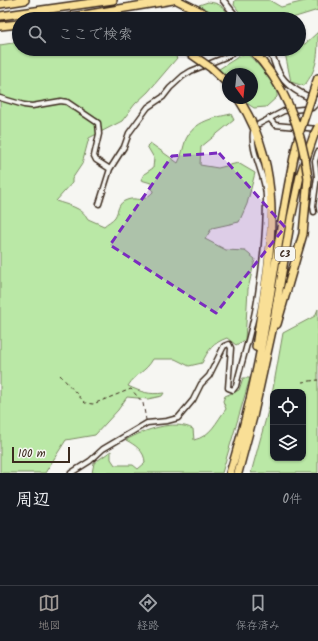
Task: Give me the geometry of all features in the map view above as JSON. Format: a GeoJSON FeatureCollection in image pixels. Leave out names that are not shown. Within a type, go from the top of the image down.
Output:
{"type":"FeatureCollection","features":[{"type":"Feature","properties":{"kind":"highway"},"geometry":{"type":"LineString","coordinates":[[3,4],[25,0]]}},
{"type":"Feature","properties":{"kind":"highway"},"geometry":{"type":"LineString","coordinates":[[106,12],[173,0]]}},
{"type":"Feature","properties":{"kind":"highway"},"geometry":{"type":"LineString","coordinates":[[177,0],[201,12]]}},
{"type":"Feature","properties":{"kind":"highway"},"geometry":{"type":"LineString","coordinates":[[29,12],[109,1]]}},
{"type":"Feature","properties":{"kind":"highway"},"geometry":{"type":"LineString","coordinates":[[0,16],[12,14]]}},
{"type":"Feature","properties":{"kind":"highway"},"geometry":{"type":"LineString","coordinates":[[0,27],[12,25]]}},
{"type":"Feature","properties":{"kind":"highway"},"geometry":{"type":"LineString","coordinates":[[0,27],[12,27]]}},
{"type":"Feature","properties":{"kind":"highway"},"geometry":{"type":"LineString","coordinates":[[194,56],[211,68],[222,79]]}},
{"type":"Feature","properties":{"kind":"highway","name":"C3"},"geometry":{"type":"LineString","coordinates":[[257,56],[268,68],[289,102],[302,142],[308,178],[303,234],[270,356],[263,375]]}},
{"type":"Feature","properties":{"kind":"highway"},"geometry":{"type":"LineString","coordinates":[[230,473],[248,413],[268,310],[290,172],[298,135],[318,78]]}},
{"type":"Feature","properties":{"kind":"highway"},"geometry":{"type":"LineString","coordinates":[[242,104],[249,114],[264,149],[268,167],[272,203],[269,254],[248,413]]}},
{"type":"Feature","properties":{"kind":"highway","name":"C3"},"geometry":{"type":"LineString","coordinates":[[238,473],[263,375],[300,176],[317,130]]}},
{"type":"Feature","properties":{"kind":"street"},"geometry":{"type":"LineString","coordinates":[[223,0],[232,12]]}},
{"type":"Feature","properties":{"kind":"street"},"geometry":{"type":"LineString","coordinates":[[99,204],[110,169],[124,148],[129,133],[148,107],[162,97],[183,76],[228,56]]}},
{"type":"Feature","properties":{"kind":"street"},"geometry":{"type":"LineString","coordinates":[[260,124],[284,111],[312,108],[318,101],[300,93],[282,78],[272,56]]}},
{"type":"Feature","properties":{"kind":"street"},"geometry":{"type":"LineString","coordinates":[[0,98],[24,106],[61,101],[77,108],[98,123],[99,134],[94,156],[96,160],[110,169]]}},
{"type":"Feature","properties":{"kind":"street"},"geometry":{"type":"LineString","coordinates":[[269,118],[274,125],[317,130]]}},
{"type":"Feature","properties":{"kind":"street"},"geometry":{"type":"LineString","coordinates":[[71,473],[90,461],[103,449],[147,423],[167,421],[178,418],[193,400],[200,384],[209,376],[224,346],[229,344],[231,348],[228,388],[233,390],[236,386],[258,295],[266,220],[266,190],[253,145],[253,132]]}},
{"type":"Feature","properties":{"kind":"street"},"geometry":{"type":"LineString","coordinates":[[314,212],[313,206],[317,177],[315,160],[318,152]]}},
{"type":"Feature","properties":{"kind":"path"},"geometry":{"type":"LineString","coordinates":[[60,375],[85,403],[93,404],[131,389],[143,403],[147,423]]}},
{"type":"Feature","properties":{"kind":"path"},"geometry":{"type":"LineString","coordinates":[[302,382],[318,380]]}},
{"type":"Feature","properties":{"kind":"highlighted area"},"geometry":{"type":"Polygon","coordinates":[[[219,153],[285,227],[216,313],[110,245],[172,156],[219,153]]]}},
{"type":"Feature","properties":{"kind":"green space"},"geometry":{"type":"Polygon","coordinates":[[[235,0],[269,0],[281,7],[309,0],[318,0],[318,10],[306,14],[306,12],[240,12],[234,5],[235,0]]]}},
{"type":"Feature","properties":{"kind":"green space"},"geometry":{"type":"Polygon","coordinates":[[[208,2],[216,4],[227,12],[210,12],[199,5],[208,2]]]}},
{"type":"Feature","properties":{"kind":"green space"},"geometry":{"type":"Polygon","coordinates":[[[318,32],[315,67],[304,86],[291,82],[286,56],[306,56],[306,43],[318,32]]]}},
{"type":"Feature","properties":{"kind":"green space"},"geometry":{"type":"Polygon","coordinates":[[[12,43],[12,56],[175,56],[177,58],[148,92],[135,104],[122,121],[89,138],[82,164],[72,179],[72,183],[56,201],[78,209],[88,219],[104,226],[115,217],[121,203],[131,199],[145,198],[153,192],[151,183],[141,180],[144,174],[153,168],[154,158],[147,146],[150,143],[178,163],[186,139],[194,128],[205,121],[218,117],[231,114],[234,120],[201,147],[200,165],[218,168],[238,163],[255,173],[247,204],[239,222],[212,228],[205,239],[226,250],[245,251],[255,259],[248,289],[245,340],[236,345],[227,338],[222,340],[206,354],[202,363],[189,366],[175,359],[153,359],[128,386],[154,394],[164,393],[162,396],[148,399],[127,397],[118,410],[95,435],[66,440],[45,473],[0,473],[0,45],[12,43]]]}},
{"type":"Feature","properties":{"kind":"green space"},"geometry":{"type":"Polygon","coordinates":[[[240,56],[250,56],[266,73],[277,92],[277,97],[266,107],[254,108],[248,104],[258,104],[258,68],[222,68],[222,72],[219,69],[240,56]]]}},
{"type":"Feature","properties":{"kind":"green space"},"geometry":{"type":"Polygon","coordinates":[[[318,309],[318,473],[251,473],[270,404],[270,461],[306,461],[306,389],[273,389],[283,333],[315,316],[318,309]]]}},
{"type":"Feature","properties":{"kind":"green space"},"geometry":{"type":"Polygon","coordinates":[[[243,378],[250,378],[222,473],[92,473],[94,463],[111,451],[111,459],[115,465],[133,465],[138,469],[145,463],[145,459],[136,446],[126,440],[150,429],[168,425],[177,425],[193,429],[194,440],[205,435],[213,428],[226,409],[223,401],[225,396],[239,390],[243,378]]]}}]}
